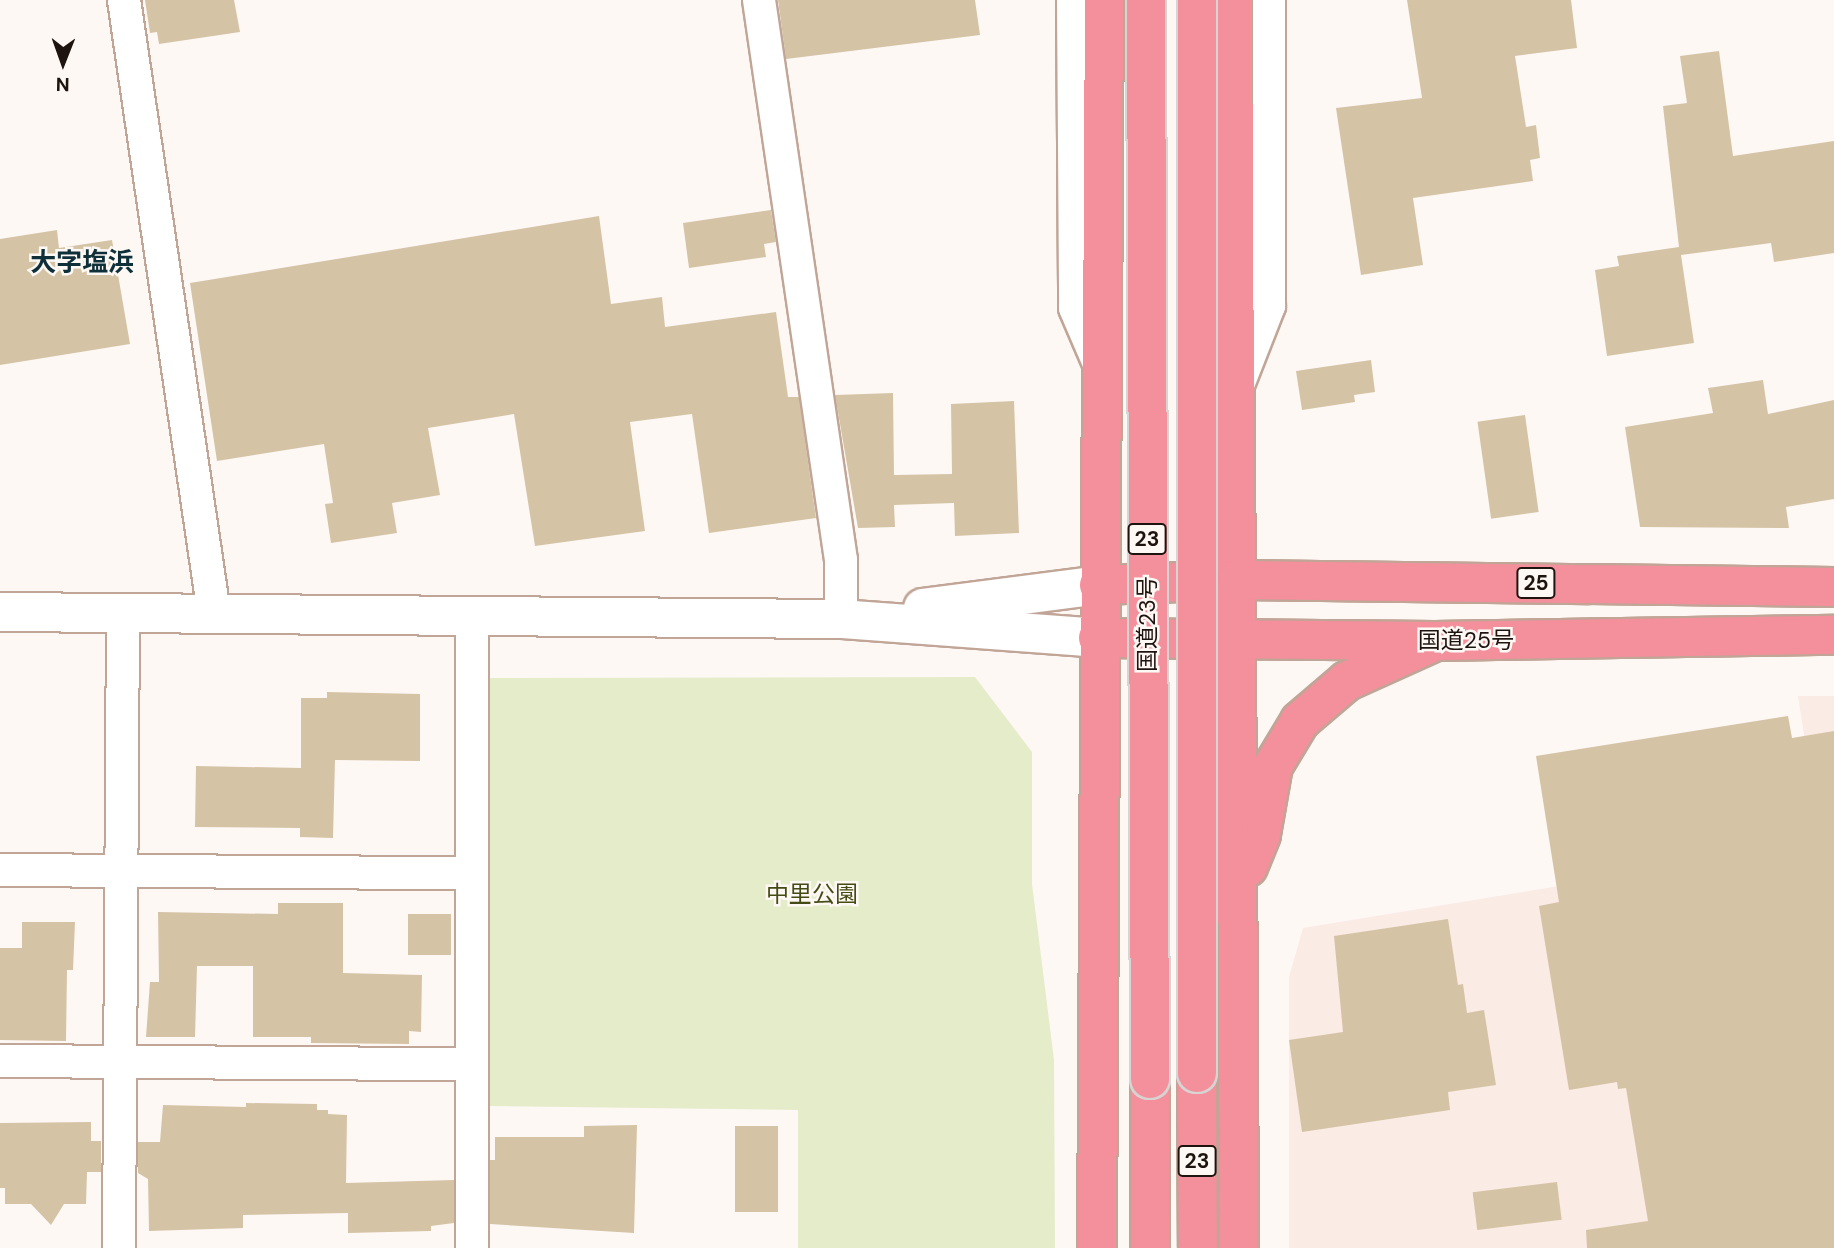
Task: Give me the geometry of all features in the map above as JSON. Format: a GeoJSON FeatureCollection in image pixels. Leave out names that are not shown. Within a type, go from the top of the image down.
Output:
{"type":"FeatureCollection","features":[{"type":"Feature","properties":{"kind":"highway"},"geometry":{"type":"LineString","coordinates":[[1097,1248],[1098,638],[1105,380],[1104,0]]}},
{"type":"Feature","properties":{"kind":"highway","name":"国道23号"},"geometry":{"type":"LineString","coordinates":[[1146,0],[1150,1248]]}},
{"type":"Feature","properties":{"kind":"highway","name":"23"},"geometry":{"type":"LineString","coordinates":[[1197,0],[1198,1248]]}},
{"type":"Feature","properties":{"kind":"highway"},"geometry":{"type":"LineString","coordinates":[[1233,0],[1232,398],[1238,580],[1234,636],[1239,889],[1239,1248]]}},
{"type":"Feature","properties":{"kind":"highway","name":"25"},"geometry":{"type":"LineString","coordinates":[[1099,585],[1238,580],[1834,587]]}},
{"type":"Feature","properties":{"kind":"highway","name":"国道25号"},"geometry":{"type":"LineString","coordinates":[[1098,638],[1234,636],[1436,641],[1834,635]]}},
{"type":"Feature","properties":{"kind":"highway"},"geometry":{"type":"LineString","coordinates":[[1239,889],[1261,834],[1273,766],[1300,721],[1347,681],[1436,641]]}},
{"type":"Feature","properties":{"kind":"street"},"geometry":{"type":"LineString","coordinates":[[124,0],[214,613]]}},
{"type":"Feature","properties":{"kind":"street"},"geometry":{"type":"LineString","coordinates":[[759,0],[841,560],[841,619]]}},
{"type":"Feature","properties":{"kind":"street"},"geometry":{"type":"LineString","coordinates":[[1073,0],[1075,308],[1105,380]]}},
{"type":"Feature","properties":{"kind":"street"},"geometry":{"type":"LineString","coordinates":[[1232,398],[1269,306],[1269,0]]}},
{"type":"Feature","properties":{"kind":"street"},"geometry":{"type":"LineString","coordinates":[[841,619],[1099,585]]}},
{"type":"Feature","properties":{"kind":"street"},"geometry":{"type":"LineString","coordinates":[[0,612],[841,619],[1098,638]]}},
{"type":"Feature","properties":{"kind":"street"},"geometry":{"type":"LineString","coordinates":[[118,1248],[122,613]]}},
{"type":"Feature","properties":{"kind":"street"},"geometry":{"type":"LineString","coordinates":[[472,615],[472,1248]]}},
{"type":"Feature","properties":{"kind":"street"},"geometry":{"type":"LineString","coordinates":[[0,870],[471,873]]}},
{"type":"Feature","properties":{"kind":"street"},"geometry":{"type":"LineString","coordinates":[[0,1061],[472,1064]]}},
{"type":"Feature","properties":{"kind":"shaded area"},"geometry":{"type":"Polygon","coordinates":[[[1798,696],[1834,696],[1834,1248],[1289,1248],[1289,977],[1303,928],[1821,843],[1798,696]]]}},
{"type":"Feature","properties":{"kind":"green space","name":"中里公園"},"geometry":{"type":"Polygon","coordinates":[[[975,677],[1032,752],[1032,884],[1054,1060],[1055,1248],[798,1248],[798,1110],[485,1106],[485,678],[975,677]]]}},
{"type":"Feature","properties":{"kind":"building"},"geometry":{"type":"Polygon","coordinates":[[[145,0],[234,0],[240,32],[159,44],[157,32],[150,33],[145,0]]]}},
{"type":"Feature","properties":{"kind":"building"},"geometry":{"type":"Polygon","coordinates":[[[778,0],[975,0],[980,35],[786,59],[778,0]]]}},
{"type":"Feature","properties":{"kind":"building"},"geometry":{"type":"Polygon","coordinates":[[[1407,0],[1571,0],[1577,48],[1515,56],[1526,127],[1536,125],[1540,158],[1530,160],[1533,181],[1413,198],[1423,265],[1361,275],[1336,108],[1422,98],[1407,0]]]}},
{"type":"Feature","properties":{"kind":"building"},"geometry":{"type":"Polygon","coordinates":[[[1719,51],[1733,156],[1834,141],[1834,253],[1774,262],[1771,243],[1681,255],[1694,343],[1607,356],[1595,270],[1619,266],[1617,256],[1679,247],[1663,106],[1687,103],[1680,56],[1719,51]]]}},
{"type":"Feature","properties":{"kind":"building"},"geometry":{"type":"Polygon","coordinates":[[[771,210],[776,242],[764,244],[766,257],[689,268],[683,223],[771,210]]]}},
{"type":"Feature","properties":{"kind":"building"},"geometry":{"type":"Polygon","coordinates":[[[599,216],[611,304],[662,297],[665,327],[776,312],[788,397],[799,397],[816,518],[709,533],[692,414],[630,422],[645,531],[535,546],[514,414],[428,428],[440,495],[392,503],[397,533],[331,543],[325,504],[333,503],[324,444],[217,461],[190,283],[599,216]]]}},
{"type":"Feature","properties":{"kind":"building"},"geometry":{"type":"Polygon","coordinates":[[[57,230],[59,248],[112,240],[130,344],[0,365],[0,239],[57,230]]]}},
{"type":"Feature","properties":{"kind":"building"},"geometry":{"type":"Polygon","coordinates":[[[1371,360],[1375,392],[1354,395],[1355,402],[1302,410],[1296,371],[1371,360]]]}},
{"type":"Feature","properties":{"kind":"building"},"geometry":{"type":"Polygon","coordinates":[[[1763,380],[1768,414],[1834,400],[1834,499],[1786,507],[1789,528],[1640,527],[1625,427],[1713,413],[1708,388],[1763,380]]]}},
{"type":"Feature","properties":{"kind":"building"},"geometry":{"type":"Polygon","coordinates":[[[893,393],[894,475],[952,474],[951,404],[1014,401],[1019,533],[955,536],[954,503],[894,505],[895,527],[858,528],[835,395],[893,393]]]}},
{"type":"Feature","properties":{"kind":"building"},"geometry":{"type":"Polygon","coordinates":[[[1525,415],[1539,512],[1491,519],[1477,422],[1525,415]]]}},
{"type":"Feature","properties":{"kind":"building"},"geometry":{"type":"Polygon","coordinates":[[[327,692],[420,694],[420,761],[335,760],[333,838],[300,837],[300,828],[195,827],[196,766],[301,768],[301,698],[327,698],[327,692]]]}},
{"type":"Feature","properties":{"kind":"building"},"geometry":{"type":"Polygon","coordinates":[[[1788,716],[1792,738],[1834,731],[1834,1248],[1587,1248],[1586,1230],[1648,1221],[1626,1088],[1618,1089],[1617,1082],[1569,1090],[1539,906],[1559,902],[1536,756],[1788,716]]]}},
{"type":"Feature","properties":{"kind":"building"},"geometry":{"type":"Polygon","coordinates":[[[278,903],[343,903],[343,973],[422,975],[421,1032],[409,1031],[409,1044],[311,1043],[311,1037],[253,1037],[253,966],[197,966],[195,1037],[146,1037],[150,982],[159,982],[158,912],[278,914],[278,903]]]}},
{"type":"Feature","properties":{"kind":"building"},"geometry":{"type":"Polygon","coordinates":[[[408,914],[451,914],[451,955],[408,955],[408,914]]]}},
{"type":"Feature","properties":{"kind":"building"},"geometry":{"type":"Polygon","coordinates":[[[1448,919],[1458,985],[1463,984],[1467,1013],[1484,1010],[1496,1085],[1448,1092],[1450,1110],[1302,1132],[1289,1040],[1343,1032],[1334,936],[1448,919]]]}},
{"type":"Feature","properties":{"kind":"building"},"geometry":{"type":"Polygon","coordinates":[[[22,922],[75,922],[73,970],[67,970],[66,1041],[0,1040],[0,948],[22,948],[22,922]]]}},
{"type":"Feature","properties":{"kind":"building"},"geometry":{"type":"Polygon","coordinates":[[[246,1103],[317,1104],[317,1110],[328,1110],[328,1114],[347,1115],[346,1183],[454,1180],[454,1223],[431,1226],[431,1231],[348,1233],[348,1213],[243,1215],[243,1228],[149,1231],[148,1179],[138,1173],[138,1142],[160,1142],[163,1105],[246,1107],[246,1103]]]}},
{"type":"Feature","properties":{"kind":"building"},"geometry":{"type":"Polygon","coordinates":[[[91,1122],[91,1141],[101,1141],[101,1172],[87,1172],[86,1204],[64,1204],[51,1225],[31,1204],[5,1204],[5,1188],[0,1188],[0,1123],[91,1122]]]}},
{"type":"Feature","properties":{"kind":"building"},"geometry":{"type":"Polygon","coordinates":[[[637,1125],[634,1233],[490,1224],[490,1160],[495,1160],[495,1137],[584,1137],[584,1126],[637,1125]]]}},
{"type":"Feature","properties":{"kind":"building"},"geometry":{"type":"Polygon","coordinates":[[[735,1126],[778,1126],[778,1212],[735,1212],[735,1126]]]}},
{"type":"Feature","properties":{"kind":"building"},"geometry":{"type":"Polygon","coordinates":[[[1557,1182],[1562,1220],[1477,1230],[1473,1192],[1557,1182]]]}},
{"type":"Feature","properties":{"kind":"district","name":"大字塩浜"},"geometry":{"type":"Point","coordinates":[82,263]}}]}
